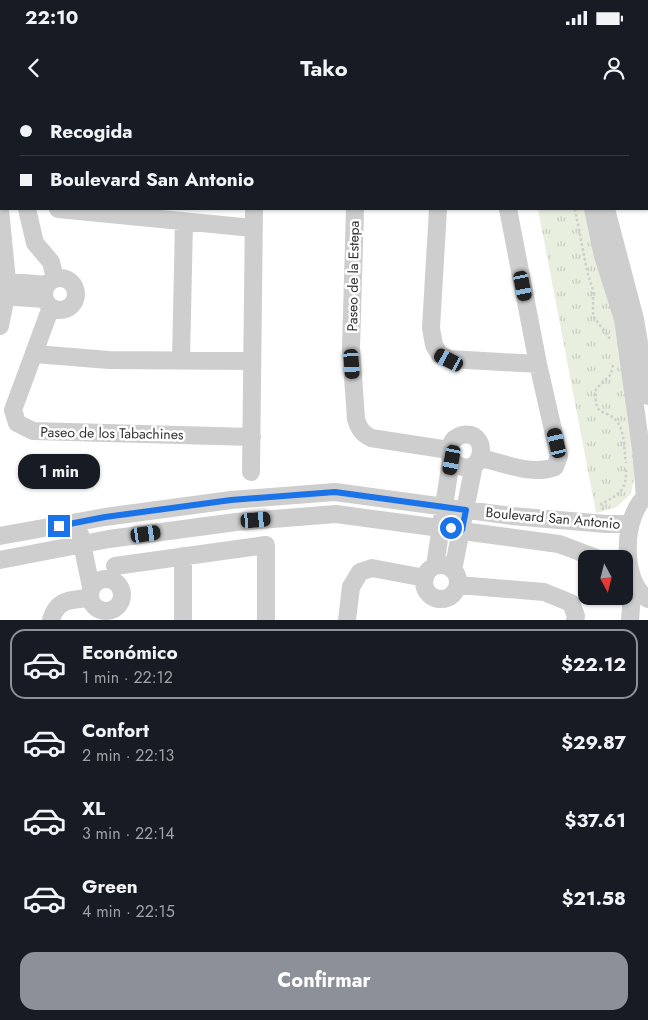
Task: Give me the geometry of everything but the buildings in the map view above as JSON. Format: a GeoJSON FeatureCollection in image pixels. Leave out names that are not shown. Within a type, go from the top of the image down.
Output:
{"type":"FeatureCollection","features":[{"type":"Feature","properties":{"kind":"street"},"geometry":{"type":"LineString","coordinates":[[0,210],[3,288],[0,326]]}},
{"type":"Feature","properties":{"kind":"street"},"geometry":{"type":"LineString","coordinates":[[3,288],[50,293],[51,262],[35,243],[27,210]]}},
{"type":"Feature","properties":{"kind":"street"},"geometry":{"type":"LineString","coordinates":[[68,210],[253,228]]}},
{"type":"Feature","properties":{"kind":"street"},"geometry":{"type":"LineString","coordinates":[[251,472],[254,210]]}},
{"type":"Feature","properties":{"kind":"street","name":"Paseo de la Estepa"},"geometry":{"type":"LineString","coordinates":[[354,210],[351,348],[356,419],[363,434],[371,438],[450,455],[458,466],[466,468],[477,462],[546,471],[555,467],[559,456],[538,364],[508,210]]}},
{"type":"Feature","properties":{"kind":"street"},"geometry":{"type":"LineString","coordinates":[[438,210],[430,328],[434,345],[440,354],[449,360],[538,364]]}},
{"type":"Feature","properties":{"kind":"street"},"geometry":{"type":"LineString","coordinates":[[593,210],[603,256],[623,319],[646,496],[630,524],[628,550]]}},
{"type":"Feature","properties":{"kind":"street"},"geometry":{"type":"LineString","coordinates":[[606,210],[642,317],[648,396]]}},
{"type":"Feature","properties":{"kind":"street"},"geometry":{"type":"LineString","coordinates":[[181,360],[184,222]]}},
{"type":"Feature","properties":{"kind":"street","name":"Paseo de los Tabachines"},"geometry":{"type":"LineString","coordinates":[[50,293],[35,354],[13,410],[17,423],[32,431],[252,436]]}},
{"type":"Feature","properties":{"kind":"street"},"geometry":{"type":"LineString","coordinates":[[35,354],[109,360],[252,361]]}},
{"type":"Feature","properties":{"kind":"street"},"geometry":{"type":"LineString","coordinates":[[469,435],[478,440],[482,448],[477,462],[462,530],[454,594],[445,599],[434,598],[426,592],[440,527],[452,441],[460,436],[469,435]]}},
{"type":"Feature","properties":{"kind":"street","name":"Boulevard San Antonio"},"geometry":{"type":"LineString","coordinates":[[0,536],[105,517],[231,500],[335,492],[512,516],[606,524],[630,524]]}},
{"type":"Feature","properties":{"kind":"street","name":"Boulevard San Antonio"},"geometry":{"type":"LineString","coordinates":[[0,560],[83,544],[236,522],[336,514],[559,544],[578,551]]}},
{"type":"Feature","properties":{"kind":"street"},"geometry":{"type":"LineString","coordinates":[[78,522],[90,592],[95,608],[100,611],[111,611],[116,608],[122,598],[122,593],[118,584],[105,517]]}},
{"type":"Feature","properties":{"kind":"street"},"geometry":{"type":"LineString","coordinates":[[115,566],[266,545],[266,620]]}},
{"type":"Feature","properties":{"kind":"street"},"geometry":{"type":"LineString","coordinates":[[183,556],[183,620]]}},
{"type":"Feature","properties":{"kind":"street"},"geometry":{"type":"LineString","coordinates":[[347,620],[351,587],[360,572],[372,568],[430,572],[445,565],[456,577],[550,594],[570,603],[576,616],[575,620]]}},
{"type":"Feature","properties":{"kind":"street"},"geometry":{"type":"LineString","coordinates":[[51,620],[57,606],[90,592],[99,580],[109,579],[118,584]]}},
{"type":"Feature","properties":{"kind":"street"},"geometry":{"type":"LineString","coordinates":[[633,581],[644,597],[648,599]]}},
{"type":"Feature","properties":{"kind":"street"},"geometry":{"type":"LineString","coordinates":[[630,605],[630,620]]}},
{"type":"Feature","properties":{"kind":"path"},"geometry":{"type":"LineString","coordinates":[[575,210],[587,271],[594,290],[593,316],[608,335],[611,347]]}},
{"type":"Feature","properties":{"kind":"path"},"geometry":{"type":"LineString","coordinates":[[606,524],[601,504],[617,496],[627,480],[620,425],[612,417],[599,410],[597,406],[596,389],[610,374],[613,365]]}},
{"type":"Feature","properties":{"kind":"green space"},"geometry":{"type":"Polygon","coordinates":[[[538,210],[589,210],[618,322],[638,457],[631,494],[615,508],[596,513],[538,210]]]}},
{"type":"Feature","properties":{"kind":"route"},"geometry":{"type":"LineString","coordinates":[[59,526],[105,517],[231,500],[335,492],[466,510],[462,530],[451,528]]}}]}
